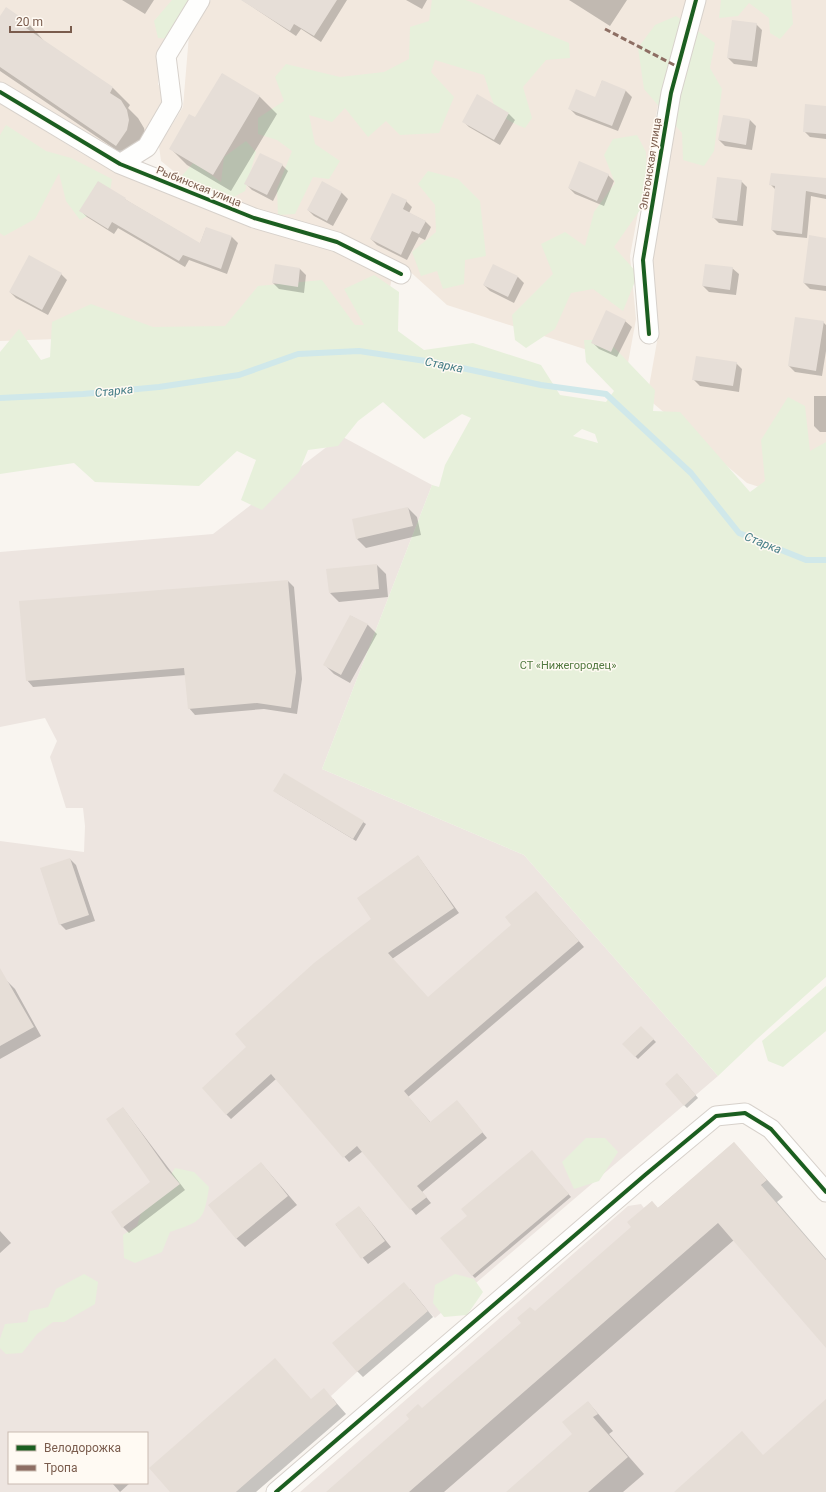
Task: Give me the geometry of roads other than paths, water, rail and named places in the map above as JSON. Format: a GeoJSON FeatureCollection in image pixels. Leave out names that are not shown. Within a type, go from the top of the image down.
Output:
{"type":"FeatureCollection","features":[{"type":"Feature","properties":{"kind":"street"},"geometry":{"type":"LineString","coordinates":[[120,164],[147,147],[172,104],[166,56],[200,0]]}},
{"type":"Feature","properties":{"kind":"street","name":"Эльтонская улица"},"geometry":{"type":"LineString","coordinates":[[649,334],[643,260],[671,93],[696,0]]}},
{"type":"Feature","properties":{"kind":"street","name":"Рыбинская улица"},"geometry":{"type":"LineString","coordinates":[[0,92],[120,164],[254,218],[337,242],[401,274]]}},
{"type":"Feature","properties":{"kind":"street"},"geometry":{"type":"LineString","coordinates":[[276,1492],[645,1175],[716,1116],[745,1113],[771,1129],[826,1192]]}},
{"type":"Feature","properties":{"kind":"waterway","name":"Старка"},"geometry":{"type":"LineString","coordinates":[[0,398],[83,394],[159,387],[239,375],[298,354],[359,351],[439,363],[541,385],[606,394],[691,473],[739,533],[806,560],[826,560]]}},
{"type":"Feature","properties":{"kind":"park label","name":"СТ «Нижегородец»"},"geometry":{"type":"Point","coordinates":[568,665]}}]}
